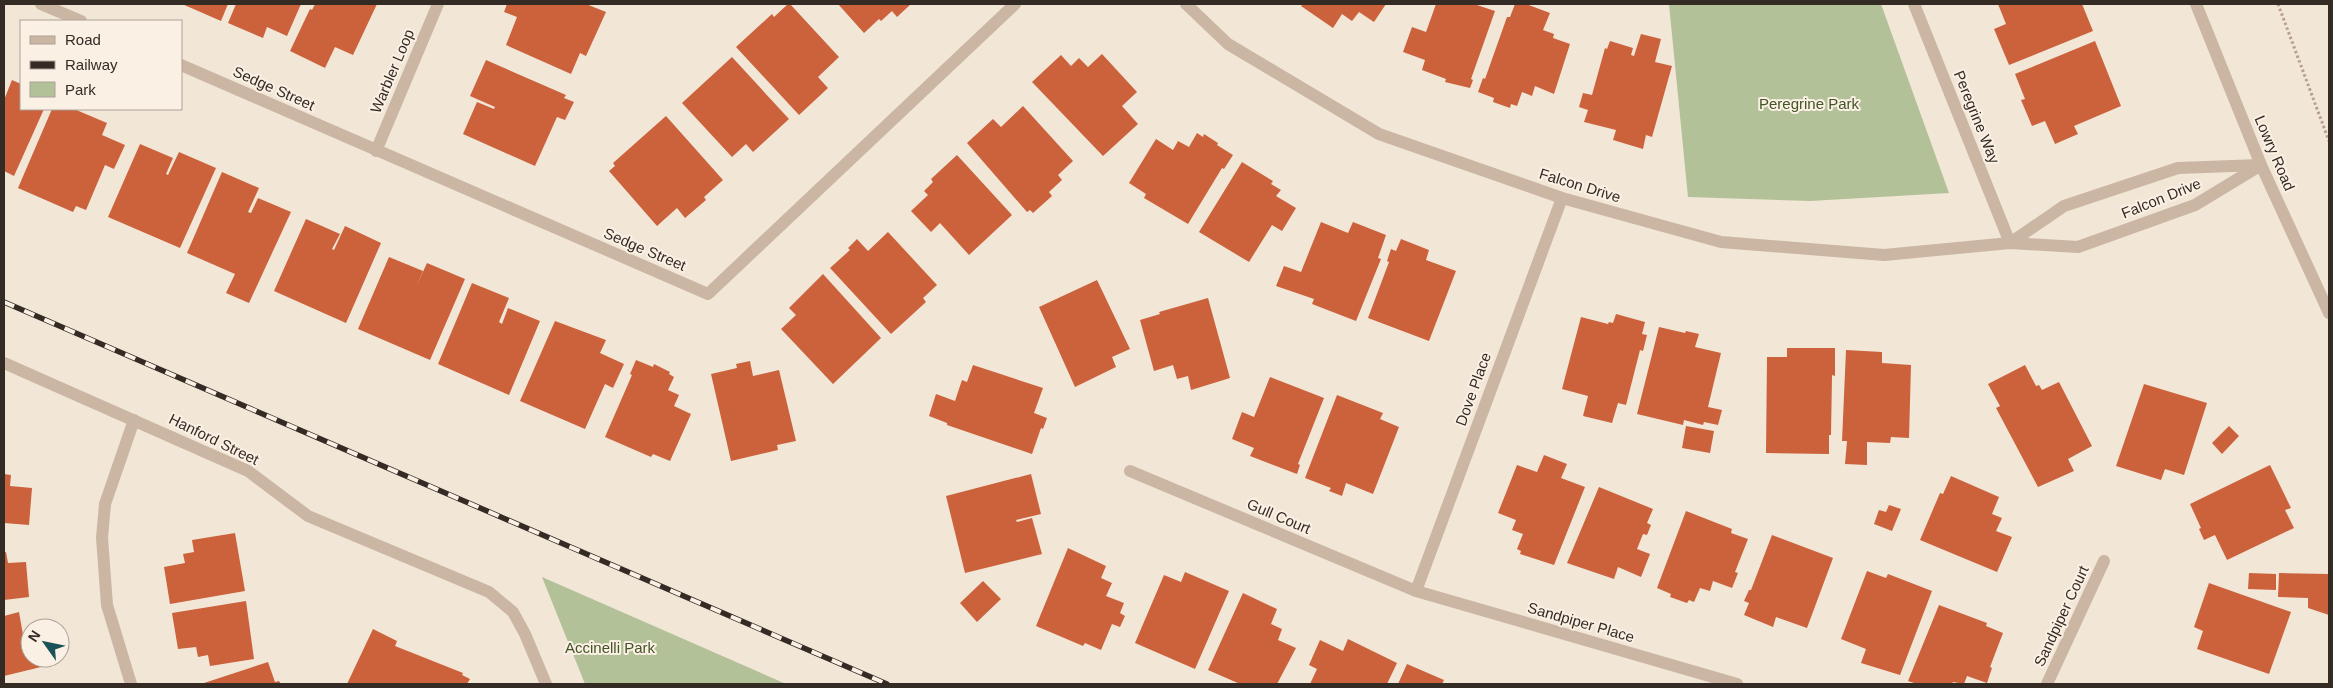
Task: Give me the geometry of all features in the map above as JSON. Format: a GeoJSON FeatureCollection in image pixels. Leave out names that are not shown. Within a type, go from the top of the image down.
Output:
{"type":"FeatureCollection","features":[{"type":"Feature","properties":{"kind":"street"},"geometry":{"type":"LineString","coordinates":[[41,4],[79,20]]}},
{"type":"Feature","properties":{"kind":"street","name":"Warbler Loop"},"geometry":{"type":"LineString","coordinates":[[376,151],[438,4]]}},
{"type":"Feature","properties":{"kind":"street","name":"Sedge Street"},"geometry":{"type":"LineString","coordinates":[[182,65],[708,294],[1016,4]]}},
{"type":"Feature","properties":{"kind":"street","name":"Falcon Drive"},"geometry":{"type":"LineString","coordinates":[[1186,4],[1228,44],[1379,134],[1562,198],[1721,242],[1884,255],[2010,243],[2078,247],[2195,205],[2261,165]]}},
{"type":"Feature","properties":{"kind":"street","name":"Peregrine Way"},"geometry":{"type":"LineString","coordinates":[[1914,4],[2010,243]]}},
{"type":"Feature","properties":{"kind":"street","name":"Lowry Road"},"geometry":{"type":"LineString","coordinates":[[2196,4],[2261,165],[2329,313]]}},
{"type":"Feature","properties":{"kind":"street","name":"Falcon Drive"},"geometry":{"type":"LineString","coordinates":[[2010,243],[2064,206],[2178,168],[2261,165]]}},
{"type":"Feature","properties":{"kind":"street","name":"Dove Place"},"geometry":{"type":"LineString","coordinates":[[1416,591],[1562,198]]}},
{"type":"Feature","properties":{"kind":"street","name":"Hanford Street"},"geometry":{"type":"LineString","coordinates":[[4,363],[248,471],[308,516],[489,592],[514,612],[526,634],[546,684]]}},
{"type":"Feature","properties":{"kind":"street"},"geometry":{"type":"LineString","coordinates":[[130,684],[107,605],[102,538],[105,504],[134,420]]}},
{"type":"Feature","properties":{"kind":"street","name":"Gull Court"},"geometry":{"type":"LineString","coordinates":[[1130,471],[1416,591]]}},
{"type":"Feature","properties":{"kind":"street","name":"Sandpiper Court"},"geometry":{"type":"LineString","coordinates":[[2047,684],[2104,561]]}},
{"type":"Feature","properties":{"kind":"street","name":"Sandpiper Place"},"geometry":{"type":"LineString","coordinates":[[1416,591],[1737,684]]}},
{"type":"Feature","properties":{"kind":"path"},"geometry":{"type":"LineString","coordinates":[[2278,4],[2329,141]]}},
{"type":"Feature","properties":{"kind":"green space","name":"Peregrine Park"},"geometry":{"type":"Polygon","coordinates":[[[1669,4],[1881,4],[1949,193],[1810,201],[1688,197],[1669,4]]]}},
{"type":"Feature","properties":{"kind":"green space","name":"Accinelli Park"},"geometry":{"type":"Polygon","coordinates":[[[542,577],[786,684],[585,684],[542,577]]]}},
{"type":"Feature","properties":{"kind":"building"},"geometry":{"type":"Polygon","coordinates":[[[182,4],[228,4],[221,21],[182,4]]]}},
{"type":"Feature","properties":{"kind":"building"},"geometry":{"type":"Polygon","coordinates":[[[236,4],[301,4],[287,36],[267,27],[263,38],[228,23],[236,4]]]}},
{"type":"Feature","properties":{"kind":"building"},"geometry":{"type":"Polygon","coordinates":[[[315,4],[377,4],[353,55],[335,47],[325,68],[290,51],[310,9],[312,10],[315,4]]]}},
{"type":"Feature","properties":{"kind":"building"},"geometry":{"type":"Polygon","coordinates":[[[507,4],[586,4],[606,12],[586,56],[580,53],[571,74],[506,45],[517,17],[504,12],[507,4]]]}},
{"type":"Feature","properties":{"kind":"building"},"geometry":{"type":"Polygon","coordinates":[[[788,4],[839,57],[818,77],[828,88],[799,115],[736,47],[772,14],[774,17],[788,4]]]}},
{"type":"Feature","properties":{"kind":"building"},"geometry":{"type":"Polygon","coordinates":[[[838,4],[911,4],[897,17],[892,11],[881,21],[879,19],[864,33],[838,4]]]}},
{"type":"Feature","properties":{"kind":"building"},"geometry":{"type":"Polygon","coordinates":[[[1303,4],[1386,4],[1374,22],[1359,12],[1352,21],[1342,14],[1333,28],[1301,6],[1303,4]]]}},
{"type":"Feature","properties":{"kind":"building"},"geometry":{"type":"Polygon","coordinates":[[[1436,4],[1474,4],[1495,11],[1471,79],[1473,80],[1470,88],[1445,82],[1446,79],[1422,70],[1425,60],[1403,52],[1412,27],[1426,32],[1436,4]]]}},
{"type":"Feature","properties":{"kind":"building"},"geometry":{"type":"Polygon","coordinates":[[[1515,4],[1526,4],[1550,13],[1543,30],[1554,34],[1553,38],[1570,44],[1554,94],[1535,86],[1532,96],[1522,92],[1517,106],[1511,104],[1510,108],[1493,102],[1494,98],[1478,92],[1483,78],[1485,79],[1507,17],[1510,17],[1515,4]]]}},
{"type":"Feature","properties":{"kind":"building"},"geometry":{"type":"Polygon","coordinates":[[[1998,4],[2082,4],[2093,31],[2009,65],[1994,29],[2006,24],[1998,4]]]}},
{"type":"Feature","properties":{"kind":"building"},"geometry":{"type":"Polygon","coordinates":[[[1641,34],[1661,39],[1655,62],[1672,66],[1652,137],[1646,135],[1643,149],[1613,140],[1616,130],[1584,122],[1588,110],[1579,107],[1583,93],[1592,95],[1605,48],[1607,49],[1610,41],[1633,48],[1631,55],[1634,56],[1641,34]]]}},
{"type":"Feature","properties":{"kind":"building"},"geometry":{"type":"Polygon","coordinates":[[[2095,41],[2121,106],[2074,126],[2078,134],[2055,144],[2045,121],[2032,126],[2021,100],[2025,99],[2015,74],[2095,41]]]}},
{"type":"Feature","properties":{"kind":"building"},"geometry":{"type":"Polygon","coordinates":[[[1102,54],[1137,92],[1122,106],[1138,124],[1103,156],[1032,82],[1061,55],[1071,66],[1079,58],[1088,67],[1102,54]]]}},
{"type":"Feature","properties":{"kind":"building"},"geometry":{"type":"Polygon","coordinates":[[[732,57],[789,119],[753,152],[746,144],[732,157],[682,103],[732,57]]]}},
{"type":"Feature","properties":{"kind":"building"},"geometry":{"type":"Polygon","coordinates":[[[486,60],[566,95],[564,98],[574,102],[565,120],[557,117],[535,166],[463,134],[477,102],[494,109],[495,107],[470,96],[486,60]]]}},
{"type":"Feature","properties":{"kind":"building"},"geometry":{"type":"Polygon","coordinates":[[[12,80],[20,84],[20,110],[44,110],[14,176],[4,171],[4,100],[12,80]]]}},
{"type":"Feature","properties":{"kind":"building"},"geometry":{"type":"Polygon","coordinates":[[[1023,106],[1073,161],[1058,175],[1062,180],[1049,192],[1052,196],[1033,213],[1030,210],[1027,212],[967,143],[993,119],[1001,127],[1023,106]]]}},
{"type":"Feature","properties":{"kind":"building"},"geometry":{"type":"Polygon","coordinates":[[[52,110],[76,110],[107,123],[102,135],[125,145],[114,169],[105,165],[86,210],[76,206],[73,212],[18,188],[52,110]]]}},
{"type":"Feature","properties":{"kind":"building"},"geometry":{"type":"Polygon","coordinates":[[[666,116],[723,180],[704,197],[706,200],[685,218],[677,208],[657,226],[609,171],[615,166],[613,163],[666,116]]]}},
{"type":"Feature","properties":{"kind":"building"},"geometry":{"type":"Polygon","coordinates":[[[1197,133],[1203,137],[1204,134],[1233,155],[1224,169],[1222,168],[1188,224],[1144,198],[1146,194],[1129,183],[1156,139],[1173,150],[1178,141],[1189,147],[1197,133]]]}},
{"type":"Feature","properties":{"kind":"building"},"geometry":{"type":"Polygon","coordinates":[[[140,144],[173,158],[166,174],[168,175],[179,152],[216,168],[180,248],[108,217],[140,144]]]}},
{"type":"Feature","properties":{"kind":"building"},"geometry":{"type":"Polygon","coordinates":[[[957,155],[1012,215],[969,255],[940,223],[931,232],[911,211],[928,195],[924,191],[933,182],[931,179],[957,155]]]}},
{"type":"Feature","properties":{"kind":"building"},"geometry":{"type":"Polygon","coordinates":[[[1242,162],[1273,181],[1271,184],[1281,190],[1276,196],[1296,208],[1282,231],[1272,225],[1249,262],[1199,232],[1242,162]]]}},
{"type":"Feature","properties":{"kind":"building"},"geometry":{"type":"Polygon","coordinates":[[[222,172],[259,188],[248,212],[251,213],[258,198],[291,212],[249,303],[226,293],[235,274],[187,253],[222,172]]]}},
{"type":"Feature","properties":{"kind":"building"},"geometry":{"type":"Polygon","coordinates":[[[306,219],[340,234],[332,249],[334,250],[345,226],[381,243],[346,323],[274,291],[306,219]]]}},
{"type":"Feature","properties":{"kind":"building"},"geometry":{"type":"Polygon","coordinates":[[[1321,222],[1348,233],[1353,222],[1386,235],[1378,258],[1381,259],[1356,321],[1312,304],[1314,299],[1276,286],[1284,266],[1301,272],[1321,222]]]}},
{"type":"Feature","properties":{"kind":"building"},"geometry":{"type":"Polygon","coordinates":[[[888,232],[937,285],[923,298],[926,302],[891,334],[830,268],[850,250],[848,248],[857,239],[868,251],[888,232]]]}},
{"type":"Feature","properties":{"kind":"building"},"geometry":{"type":"Polygon","coordinates":[[[1401,239],[1429,250],[1426,260],[1456,271],[1429,341],[1368,318],[1389,262],[1387,261],[1391,249],[1396,251],[1401,239]]]}},
{"type":"Feature","properties":{"kind":"building"},"geometry":{"type":"Polygon","coordinates":[[[389,257],[423,271],[416,287],[427,263],[465,279],[430,360],[358,329],[389,257]]]}},
{"type":"Feature","properties":{"kind":"building"},"geometry":{"type":"Polygon","coordinates":[[[823,274],[881,338],[833,384],[781,329],[796,315],[789,308],[823,274]]]}},
{"type":"Feature","properties":{"kind":"building"},"geometry":{"type":"Polygon","coordinates":[[[1097,280],[1130,349],[1112,357],[1116,367],[1075,387],[1039,307],[1097,280]]]}},
{"type":"Feature","properties":{"kind":"building"},"geometry":{"type":"Polygon","coordinates":[[[472,283],[509,298],[499,322],[502,324],[508,308],[540,321],[509,395],[438,364],[472,283]]]}},
{"type":"Feature","properties":{"kind":"building"},"geometry":{"type":"Polygon","coordinates":[[[1208,298],[1230,378],[1191,390],[1188,376],[1177,379],[1173,365],[1154,371],[1140,320],[1160,314],[1159,312],[1208,298]]]}},
{"type":"Feature","properties":{"kind":"building"},"geometry":{"type":"Polygon","coordinates":[[[1616,314],[1645,322],[1642,334],[1647,335],[1643,351],[1640,350],[1626,405],[1618,403],[1612,423],[1583,416],[1588,396],[1562,389],[1581,317],[1608,324],[1609,322],[1613,323],[1616,314]]]}},
{"type":"Feature","properties":{"kind":"building"},"geometry":{"type":"Polygon","coordinates":[[[555,321],[606,340],[600,353],[624,364],[613,388],[605,384],[585,429],[520,401],[555,321]]]}},
{"type":"Feature","properties":{"kind":"building"},"geometry":{"type":"Polygon","coordinates":[[[1659,327],[1699,334],[1695,347],[1721,353],[1708,407],[1722,410],[1718,425],[1704,422],[1703,425],[1684,420],[1683,425],[1637,414],[1659,327]]]}},
{"type":"Feature","properties":{"kind":"building"},"geometry":{"type":"Polygon","coordinates":[[[1787,348],[1835,348],[1835,376],[1832,375],[1829,454],[1766,453],[1767,357],[1787,357],[1787,348]]]}},
{"type":"Feature","properties":{"kind":"building"},"geometry":{"type":"Polygon","coordinates":[[[1846,350],[1882,352],[1882,363],[1911,365],[1909,438],[1891,437],[1890,443],[1867,442],[1867,465],[1845,464],[1847,441],[1842,441],[1846,350]]]}},
{"type":"Feature","properties":{"kind":"building"},"geometry":{"type":"Polygon","coordinates":[[[636,360],[653,367],[654,364],[670,372],[669,374],[674,377],[668,390],[679,395],[674,406],[691,414],[670,461],[653,454],[651,457],[605,437],[632,375],[630,374],[636,360]]]}},
{"type":"Feature","properties":{"kind":"building"},"geometry":{"type":"Polygon","coordinates":[[[750,361],[753,376],[779,370],[796,441],[777,445],[778,450],[731,461],[711,374],[737,368],[736,364],[750,361]]]}},
{"type":"Feature","properties":{"kind":"building"},"geometry":{"type":"Polygon","coordinates":[[[973,365],[1043,388],[1034,413],[1047,418],[1043,429],[1041,428],[1032,454],[947,425],[947,423],[929,416],[936,394],[955,401],[962,380],[967,382],[973,365]]]}},
{"type":"Feature","properties":{"kind":"building"},"geometry":{"type":"Polygon","coordinates":[[[2025,365],[2036,386],[2039,385],[2042,390],[2059,382],[2092,446],[2068,459],[2074,471],[2038,487],[1996,408],[2000,406],[1988,384],[2025,365]]]}},
{"type":"Feature","properties":{"kind":"building"},"geometry":{"type":"Polygon","coordinates":[[[1270,377],[1324,398],[1298,464],[1300,465],[1297,474],[1250,456],[1254,448],[1232,439],[1242,412],[1254,417],[1270,377]]]}},
{"type":"Feature","properties":{"kind":"building"},"geometry":{"type":"Polygon","coordinates":[[[2144,384],[2207,403],[2184,475],[2165,469],[2161,480],[2116,466],[2144,384]]]}},
{"type":"Feature","properties":{"kind":"building"},"geometry":{"type":"Polygon","coordinates":[[[1337,395],[1383,413],[1380,419],[1399,427],[1373,494],[1346,483],[1342,496],[1329,491],[1331,488],[1305,478],[1337,395]]]}},
{"type":"Feature","properties":{"kind":"building"},"geometry":{"type":"Polygon","coordinates":[[[1686,426],[1714,431],[1710,453],[1682,448],[1686,426]]]}},
{"type":"Feature","properties":{"kind":"building"},"geometry":{"type":"Polygon","coordinates":[[[2229,426],[2239,436],[2222,454],[2212,443],[2229,426]]]}},
{"type":"Feature","properties":{"kind":"building"},"geometry":{"type":"Polygon","coordinates":[[[1544,455],[1567,464],[1561,478],[1585,487],[1554,565],[1520,554],[1521,551],[1517,549],[1523,534],[1512,530],[1516,520],[1498,513],[1517,465],[1537,472],[1544,455]]]}},
{"type":"Feature","properties":{"kind":"building"},"geometry":{"type":"Polygon","coordinates":[[[2270,465],[2291,508],[2285,510],[2294,528],[2227,560],[2215,535],[2204,540],[2199,529],[2201,528],[2190,504],[2270,465]]]}},
{"type":"Feature","properties":{"kind":"building"},"geometry":{"type":"Polygon","coordinates":[[[4,474],[11,475],[10,486],[32,488],[29,525],[4,523],[4,474]]]}},
{"type":"Feature","properties":{"kind":"building"},"geometry":{"type":"Polygon","coordinates":[[[1031,474],[1041,514],[1016,520],[1017,522],[1032,518],[1042,554],[965,573],[946,496],[1031,474]]]}},
{"type":"Feature","properties":{"kind":"building"},"geometry":{"type":"Polygon","coordinates":[[[1951,476],[1999,497],[1992,514],[2002,518],[1996,531],[2012,537],[1997,572],[1920,540],[1940,493],[1943,494],[1951,476]]]}},
{"type":"Feature","properties":{"kind":"building"},"geometry":{"type":"Polygon","coordinates":[[[1599,487],[1653,509],[1647,523],[1651,525],[1647,535],[1643,534],[1637,549],[1650,554],[1641,577],[1618,567],[1614,579],[1567,563],[1599,487]]]}},
{"type":"Feature","properties":{"kind":"building"},"geometry":{"type":"Polygon","coordinates":[[[1889,505],[1901,509],[1892,531],[1874,524],[1879,510],[1886,512],[1889,505]]]}},
{"type":"Feature","properties":{"kind":"building"},"geometry":{"type":"Polygon","coordinates":[[[1686,511],[1732,529],[1731,533],[1748,539],[1735,572],[1738,573],[1732,588],[1713,581],[1710,591],[1700,588],[1694,602],[1689,600],[1687,603],[1670,597],[1671,594],[1657,588],[1686,511]]]}},
{"type":"Feature","properties":{"kind":"building"},"geometry":{"type":"Polygon","coordinates":[[[235,533],[245,591],[170,604],[164,567],[185,563],[183,554],[194,552],[192,540],[235,533]]]}},
{"type":"Feature","properties":{"kind":"building"},"geometry":{"type":"Polygon","coordinates":[[[1772,535],[1833,558],[1807,628],[1776,617],[1773,627],[1744,615],[1749,603],[1744,601],[1749,590],[1751,590],[1772,535]]]}},
{"type":"Feature","properties":{"kind":"building"},"geometry":{"type":"Polygon","coordinates":[[[1068,548],[1106,566],[1101,578],[1112,583],[1106,596],[1124,603],[1120,613],[1125,616],[1120,627],[1112,624],[1101,650],[1085,643],[1083,646],[1036,626],[1068,548]]]}},
{"type":"Feature","properties":{"kind":"building"},"geometry":{"type":"Polygon","coordinates":[[[4,552],[6,552],[8,563],[26,562],[29,597],[4,600],[4,552]]]}},
{"type":"Feature","properties":{"kind":"building"},"geometry":{"type":"Polygon","coordinates":[[[1867,571],[1886,578],[1888,574],[1932,591],[1900,675],[1861,663],[1866,649],[1841,639],[1867,571]]]}},
{"type":"Feature","properties":{"kind":"building"},"geometry":{"type":"Polygon","coordinates":[[[1185,572],[1229,591],[1195,669],[1135,643],[1164,575],[1181,582],[1185,572]]]}},
{"type":"Feature","properties":{"kind":"building"},"geometry":{"type":"Polygon","coordinates":[[[2249,573],[2276,574],[2276,590],[2248,589],[2249,573]]]}},
{"type":"Feature","properties":{"kind":"building"},"geometry":{"type":"Polygon","coordinates":[[[2279,573],[2329,574],[2329,615],[2308,608],[2308,598],[2278,597],[2279,573]]]}},
{"type":"Feature","properties":{"kind":"building"},"geometry":{"type":"Polygon","coordinates":[[[983,581],[1001,599],[977,622],[960,603],[983,581]]]}},
{"type":"Feature","properties":{"kind":"building"},"geometry":{"type":"Polygon","coordinates":[[[2209,583],[2291,612],[2269,674],[2197,649],[2203,631],[2194,627],[2209,583]]]}},
{"type":"Feature","properties":{"kind":"building"},"geometry":{"type":"Polygon","coordinates":[[[1243,593],[1277,609],[1271,624],[1282,629],[1278,640],[1296,648],[1277,684],[1240,684],[1208,670],[1243,593]]]}},
{"type":"Feature","properties":{"kind":"building"},"geometry":{"type":"Polygon","coordinates":[[[246,601],[254,659],[210,666],[208,655],[198,657],[196,647],[178,649],[172,613],[246,601]]]}},
{"type":"Feature","properties":{"kind":"building"},"geometry":{"type":"Polygon","coordinates":[[[1939,605],[1987,623],[1986,626],[2003,633],[1990,667],[1992,668],[1987,683],[1967,676],[1964,684],[1953,682],[1952,684],[1917,684],[1908,681],[1939,605]]]}},
{"type":"Feature","properties":{"kind":"building"},"geometry":{"type":"Polygon","coordinates":[[[19,612],[20,668],[37,668],[4,676],[4,616],[19,612]]]}},
{"type":"Feature","properties":{"kind":"building"},"geometry":{"type":"Polygon","coordinates":[[[373,629],[397,641],[395,646],[463,673],[462,675],[470,679],[467,684],[347,684],[373,629]]]}},
{"type":"Feature","properties":{"kind":"building"},"geometry":{"type":"Polygon","coordinates":[[[1348,639],[1397,663],[1387,684],[1310,684],[1317,669],[1309,665],[1320,640],[1343,651],[1348,639]]]}},
{"type":"Feature","properties":{"kind":"building"},"geometry":{"type":"Polygon","coordinates":[[[268,662],[275,682],[279,681],[281,684],[201,684],[268,662]]]}},
{"type":"Feature","properties":{"kind":"building"},"geometry":{"type":"Polygon","coordinates":[[[1407,664],[1444,680],[1442,684],[1398,684],[1407,664]]]}},
{"type":"Feature","properties":{"kind":"railway"},"geometry":{"type":"LineString","coordinates":[[4,302],[887,684]]}}]}
